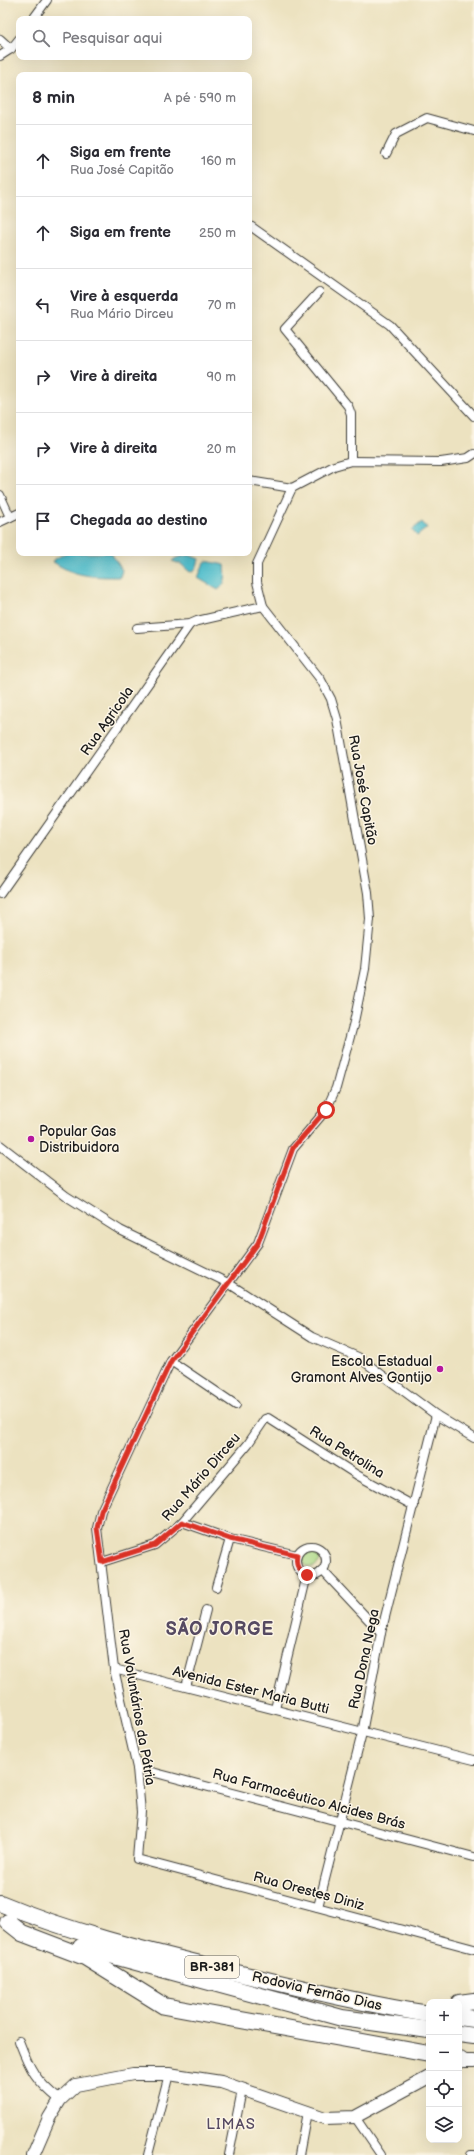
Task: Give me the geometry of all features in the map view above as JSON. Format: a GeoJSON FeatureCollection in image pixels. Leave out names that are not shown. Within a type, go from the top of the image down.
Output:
{"type":"FeatureCollection","features":[{"type":"Feature","properties":{"kind":"highway","name":"Rodovia Fernão Dias"},"geometry":{"type":"LineString","coordinates":[[0,1903],[33,1917],[112,1943],[383,2007],[426,2014]]}},
{"type":"Feature","properties":{"kind":"highway","name":"Rodovia Fernão Dias"},"geometry":{"type":"LineString","coordinates":[[4,1921],[108,1955],[342,2018],[426,2030]]}},
{"type":"Feature","properties":{"kind":"highway"},"geometry":{"type":"LineString","coordinates":[[4,1921],[22,1933],[85,1957],[164,2006],[426,2053]]}},
{"type":"Feature","properties":{"kind":"highway"},"geometry":{"type":"LineString","coordinates":[[328,1994],[426,2006]]}},
{"type":"Feature","properties":{"kind":"highway"},"geometry":{"type":"LineString","coordinates":[[462,2003],[474,2001]]}},
{"type":"Feature","properties":{"kind":"highway"},"geometry":{"type":"LineString","coordinates":[[462,2017],[474,2019]]}},
{"type":"Feature","properties":{"kind":"highway"},"geometry":{"type":"LineString","coordinates":[[462,2034],[474,2036]]}},
{"type":"Feature","properties":{"kind":"street"},"geometry":{"type":"LineString","coordinates":[[36,16],[47,0]]}},
{"type":"Feature","properties":{"kind":"street"},"geometry":{"type":"LineString","coordinates":[[0,39],[11,49]]}},
{"type":"Feature","properties":{"kind":"street"},"geometry":{"type":"LineString","coordinates":[[0,56],[11,49],[16,43]]}},
{"type":"Feature","properties":{"kind":"street"},"geometry":{"type":"LineString","coordinates":[[386,154],[396,134],[427,118],[474,130]]}},
{"type":"Feature","properties":{"kind":"street"},"geometry":{"type":"LineString","coordinates":[[252,227],[390,325],[474,416]]}},
{"type":"Feature","properties":{"kind":"street"},"geometry":{"type":"LineString","coordinates":[[319,292],[285,329],[348,406],[351,414],[351,461]]}},
{"type":"Feature","properties":{"kind":"street"},"geometry":{"type":"LineString","coordinates":[[252,481],[292,488],[334,466],[351,461],[441,462],[468,458],[474,454]]}},
{"type":"Feature","properties":{"kind":"street","name":"Rua José Capitão"},"geometry":{"type":"LineString","coordinates":[[228,1283],[258,1243],[293,1148],[326,1110],[336,1088],[354,1022],[364,976],[370,919],[368,892],[337,719],[331,699],[321,680],[263,606],[257,582],[256,564],[292,488]]}},
{"type":"Feature","properties":{"kind":"street"},"geometry":{"type":"LineString","coordinates":[[0,495],[10,517]]}},
{"type":"Feature","properties":{"kind":"street"},"geometry":{"type":"LineString","coordinates":[[0,522],[16,514]]}},
{"type":"Feature","properties":{"kind":"street"},"geometry":{"type":"LineString","coordinates":[[137,628],[190,624],[197,621],[263,606]]}},
{"type":"Feature","properties":{"kind":"street","name":"Rua Agricola"},"geometry":{"type":"LineString","coordinates":[[0,894],[190,624]]}},
{"type":"Feature","properties":{"kind":"street"},"geometry":{"type":"LineString","coordinates":[[0,1145],[66,1196],[120,1230],[228,1283],[312,1337],[358,1357],[436,1415],[474,1438]]}},
{"type":"Feature","properties":{"kind":"street","name":"Rua Voluntários da Pátria"},"geometry":{"type":"LineString","coordinates":[[136,1859],[141,1812],[137,1768],[114,1669],[97,1528],[101,1511],[171,1361],[228,1283]]}},
{"type":"Feature","properties":{"kind":"street"},"geometry":{"type":"LineString","coordinates":[[171,1361],[236,1405]]}},
{"type":"Feature","properties":{"kind":"street","name":"Rua Dona Nega"},"geometry":{"type":"LineString","coordinates":[[318,1907],[362,1733],[381,1633],[436,1415]]}},
{"type":"Feature","properties":{"kind":"street","name":"Rua Mário Dirceu"},"geometry":{"type":"LineString","coordinates":[[102,1562],[155,1545],[182,1522],[248,1444],[265,1418],[268,1418]]}},
{"type":"Feature","properties":{"kind":"street","name":"Rua Petrolina"},"geometry":{"type":"LineString","coordinates":[[268,1418],[357,1475],[414,1506]]}},
{"type":"Feature","properties":{"kind":"street"},"geometry":{"type":"LineString","coordinates":[[182,1522],[230,1539],[297,1555]]}},
{"type":"Feature","properties":{"kind":"street"},"geometry":{"type":"LineString","coordinates":[[216,1586],[230,1539]]}},
{"type":"Feature","properties":{"kind":"street"},"geometry":{"type":"LineString","coordinates":[[307,1546],[317,1547],[325,1557],[325,1566],[322,1570],[315,1575],[307,1575],[299,1570],[297,1565],[297,1555],[307,1546]]}},
{"type":"Feature","properties":{"kind":"street"},"geometry":{"type":"LineString","coordinates":[[322,1570],[381,1633]]}},
{"type":"Feature","properties":{"kind":"street"},"geometry":{"type":"LineString","coordinates":[[275,1709],[307,1575]]}},
{"type":"Feature","properties":{"kind":"street"},"geometry":{"type":"LineString","coordinates":[[186,1686],[206,1610]]}},
{"type":"Feature","properties":{"kind":"street","name":"Avenida Ester Maria Butti"},"geometry":{"type":"LineString","coordinates":[[114,1669],[186,1686],[362,1733],[474,1760]]}},
{"type":"Feature","properties":{"kind":"street","name":"Rua Farmacêutico Alcides Brás"},"geometry":{"type":"LineString","coordinates":[[137,1768],[340,1820],[474,1857]]}},
{"type":"Feature","properties":{"kind":"street","name":"Rua Orestes Diniz"},"geometry":{"type":"LineString","coordinates":[[136,1859],[474,1949]]}},
{"type":"Feature","properties":{"kind":"street"},"geometry":{"type":"LineString","coordinates":[[20,2041],[28,2066],[39,2082],[60,2100]]}},
{"type":"Feature","properties":{"kind":"street"},"geometry":{"type":"LineString","coordinates":[[33,2155],[49,2118],[60,2100],[76,2085],[133,2074],[169,2074],[221,2082],[325,2118],[355,2117],[426,2079]]}},
{"type":"Feature","properties":{"kind":"street"},"geometry":{"type":"LineString","coordinates":[[148,2155],[169,2074]]}},
{"type":"Feature","properties":{"kind":"street"},"geometry":{"type":"LineString","coordinates":[[229,2155],[242,2090]]}},
{"type":"Feature","properties":{"kind":"street"},"geometry":{"type":"LineString","coordinates":[[299,2155],[307,2112]]}},
{"type":"Feature","properties":{"kind":"street"},"geometry":{"type":"LineString","coordinates":[[355,2117],[381,2155]]}},
{"type":"Feature","properties":{"kind":"green space"},"geometry":{"type":"Polygon","coordinates":[[[311,1549],[318,1551],[320,1558],[318,1565],[311,1567],[304,1565],[302,1558],[304,1551],[311,1549]]]}},
{"type":"Feature","properties":{"kind":"water"},"geometry":{"type":"Polygon","coordinates":[[[422,522],[427,528],[417,536],[412,530],[422,522]]]}},
{"type":"Feature","properties":{"kind":"water"},"geometry":{"type":"Polygon","coordinates":[[[60,556],[113,556],[122,570],[120,577],[84,575],[68,570],[52,561],[60,556]]]}},
{"type":"Feature","properties":{"kind":"water"},"geometry":{"type":"Polygon","coordinates":[[[192,556],[199,559],[195,569],[190,572],[181,564],[172,561],[176,558],[192,556]]]}},
{"type":"Feature","properties":{"kind":"water"},"geometry":{"type":"Polygon","coordinates":[[[206,561],[225,565],[226,575],[223,585],[218,590],[198,578],[206,561]]]}},
{"type":"Feature","properties":{"kind":"place","name":"Popular Gas Distribuidora"},"geometry":{"type":"Point","coordinates":[31,1139]}},
{"type":"Feature","properties":{"kind":"place","name":"Escola Estadual Gramont Alves Gontijo"},"geometry":{"type":"Point","coordinates":[440,1369]}},
{"type":"Feature","properties":{"kind":"district","name":"SÃO JORGE"},"geometry":{"type":"Point","coordinates":[220,1629]}},
{"type":"Feature","properties":{"kind":"district","name":"LIMAS"},"geometry":{"type":"Point","coordinates":[231,2124]}},
{"type":"Feature","properties":{"kind":"route"},"geometry":{"type":"LineString","coordinates":[[307,1575],[299,1570],[296,1560],[297,1555],[230,1539],[182,1522],[155,1545],[141,1551],[102,1562],[98,1544],[97,1528],[101,1511],[171,1361],[258,1243],[293,1148],[326,1110]]}}]}
